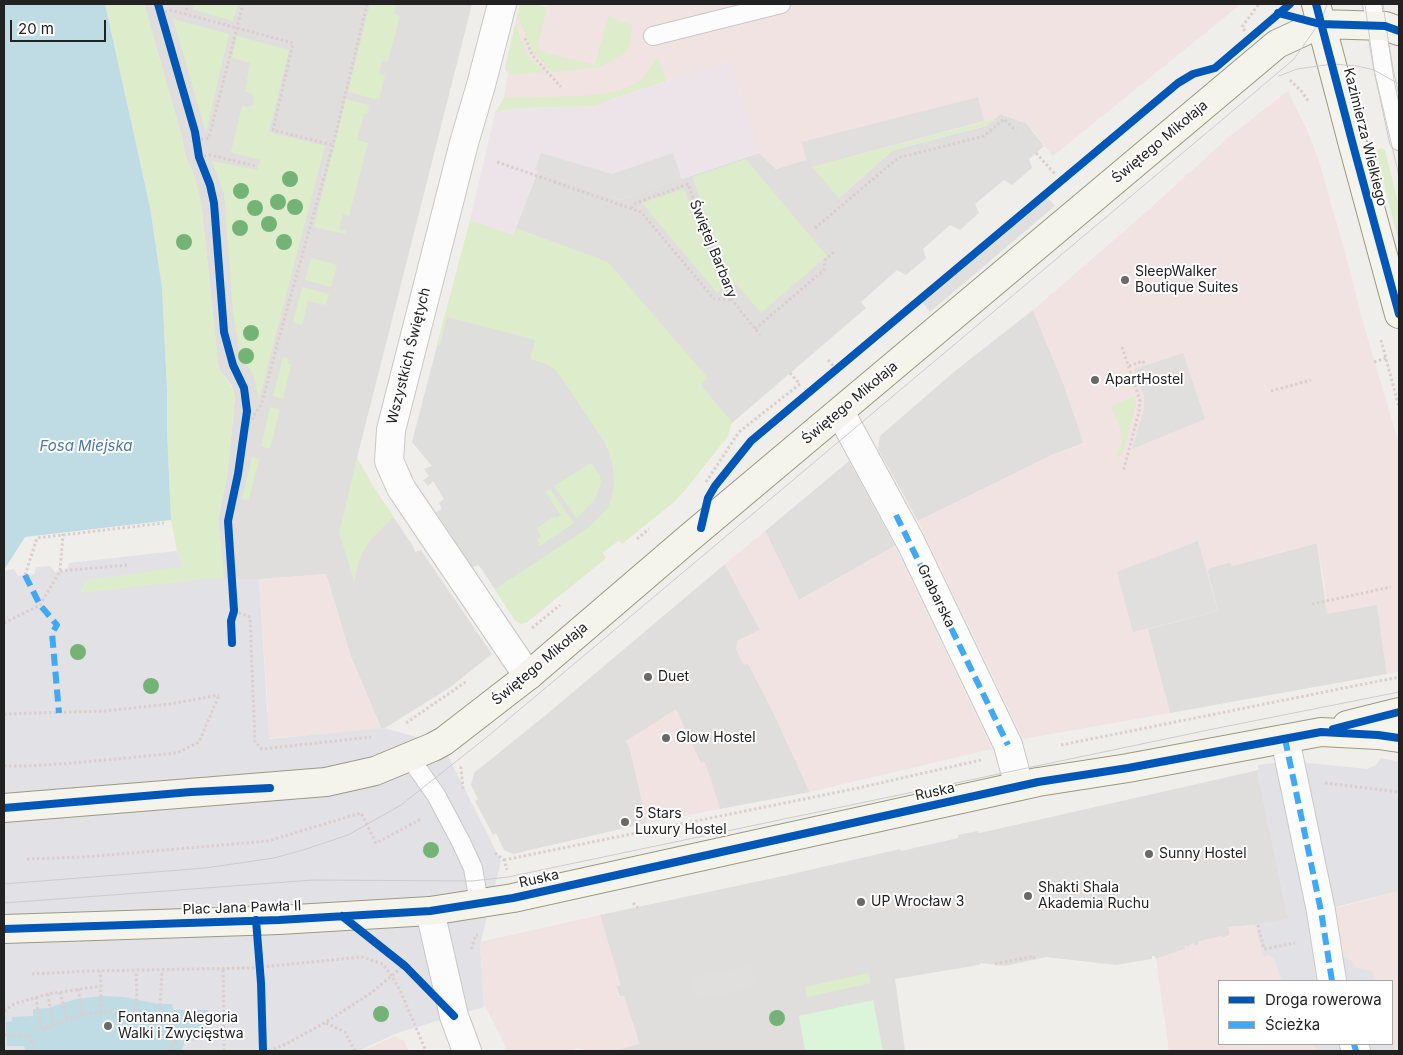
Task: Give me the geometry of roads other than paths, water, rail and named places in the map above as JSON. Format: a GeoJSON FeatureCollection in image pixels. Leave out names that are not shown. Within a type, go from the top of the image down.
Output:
{"type":"FeatureCollection","features":[{"type":"Feature","properties":{"kind":"main road"},"geometry":{"type":"LineString","coordinates":[[1318,14],[1383,20]]}},
{"type":"Feature","properties":{"kind":"main road","name":"Świętego Mikołaja"},"geometry":{"type":"LineString","coordinates":[[410,758],[444,741],[528,676],[689,538],[1266,53],[1318,14]]}},
{"type":"Feature","properties":{"kind":"main road","name":"Kazimierza Wielkiego"},"geometry":{"type":"LineString","coordinates":[[1318,14],[1399,314]]}},
{"type":"Feature","properties":{"kind":"main road"},"geometry":{"type":"LineString","coordinates":[[1321,732],[1399,712]]}},
{"type":"Feature","properties":{"kind":"main road","name":"Ruska"},"geometry":{"type":"LineString","coordinates":[[480,903],[522,896],[1019,786],[1321,732],[1399,738]]}},
{"type":"Feature","properties":{"kind":"main road"},"geometry":{"type":"LineString","coordinates":[[4,808],[326,782],[375,771],[410,758]]}},
{"type":"Feature","properties":{"kind":"main road","name":"Plac Jana Pawła II"},"geometry":{"type":"LineString","coordinates":[[8,931],[430,911],[480,903]]}},
{"type":"Feature","properties":{"kind":"street","name":"Wszystkich Świętych"},"geometry":{"type":"LineString","coordinates":[[502,4],[390,430],[389,461],[402,488],[528,676]]}},
{"type":"Feature","properties":{"kind":"street","name":"Grabarska"},"geometry":{"type":"LineString","coordinates":[[840,412],[911,544],[1008,745],[999,756],[1019,786]]}},
{"type":"Feature","properties":{"kind":"street"},"geometry":{"type":"LineString","coordinates":[[1285,739],[1325,936],[1332,980]]}},
{"type":"Feature","properties":{"kind":"street"},"geometry":{"type":"LineString","coordinates":[[430,911],[454,1016],[467,1051]]}},
{"type":"Feature","properties":{"kind":"lane"},"geometry":{"type":"LineString","coordinates":[[652,36],[782,4]]}},
{"type":"Feature","properties":{"kind":"lane"},"geometry":{"type":"LineString","coordinates":[[1383,20],[1384,72],[1399,142]]}},
{"type":"Feature","properties":{"kind":"lane"},"geometry":{"type":"LineString","coordinates":[[410,758],[436,794],[473,868],[480,903]]}},
{"type":"Feature","properties":{"kind":"water","name":"Fosa Miejska"},"geometry":{"type":"Polygon","coordinates":[[[4,4],[105,4],[150,207],[162,288],[171,520],[25,537],[4,570],[4,4]]]}},
{"type":"Feature","properties":{"kind":"water","name":"Fontanna Alegoria Walki i Zwycięstwa"},"geometry":{"type":"Polygon","coordinates":[[[104,996],[124,997],[158,1004],[172,1004],[173,1010],[208,1010],[210,1039],[185,1041],[181,1051],[26,1051],[24,1046],[7,1046],[6,1022],[12,1021],[12,1017],[33,1016],[33,1009],[49,1008],[76,999],[104,996]]]}},
{"type":"Feature","properties":{"kind":"tram line"},"geometry":{"type":"LineString","coordinates":[[4,884],[205,868],[274,858],[348,835],[401,805],[487,737],[1294,59],[1322,19],[1327,4]]}},
{"type":"Feature","properties":{"kind":"tram line"},"geometry":{"type":"LineString","coordinates":[[1365,4],[1374,70],[1399,176]]}},
{"type":"Feature","properties":{"kind":"tram line"},"geometry":{"type":"LineString","coordinates":[[1383,4],[1399,104]]}},
{"type":"Feature","properties":{"kind":"tram line"},"geometry":{"type":"LineString","coordinates":[[1279,76],[1297,69],[1333,64],[1374,70],[1399,84]]}},
{"type":"Feature","properties":{"kind":"tram line"},"geometry":{"type":"LineString","coordinates":[[4,903],[313,880],[472,881],[508,877],[1213,729],[1399,692]]}},
{"type":"Feature","properties":{"kind":"place","name":"SleepWalker Boutique Suites"},"geometry":{"type":"Point","coordinates":[1125,280]}},
{"type":"Feature","properties":{"kind":"place","name":"ApartHostel"},"geometry":{"type":"Point","coordinates":[1095,380]}},
{"type":"Feature","properties":{"kind":"place","name":"Duet"},"geometry":{"type":"Point","coordinates":[648,677]}},
{"type":"Feature","properties":{"kind":"place","name":"Glow Hostel"},"geometry":{"type":"Point","coordinates":[666,738]}},
{"type":"Feature","properties":{"kind":"place","name":"5 Stars Luxury Hostel"},"geometry":{"type":"Point","coordinates":[625,822]}},
{"type":"Feature","properties":{"kind":"place","name":"Sunny Hostel"},"geometry":{"type":"Point","coordinates":[1149,854]}},
{"type":"Feature","properties":{"kind":"place","name":"Shakti Shala Akademia Ruchu"},"geometry":{"type":"Point","coordinates":[1028,896]}},
{"type":"Feature","properties":{"kind":"place","name":"UP Wrocław 3"},"geometry":{"type":"Point","coordinates":[861,902]}},
{"type":"Feature","properties":{"kind":"place","name":"Fontanna Alegoria Walki i Zwycięstwa"},"geometry":{"type":"Point","coordinates":[108,1026]}}]}
